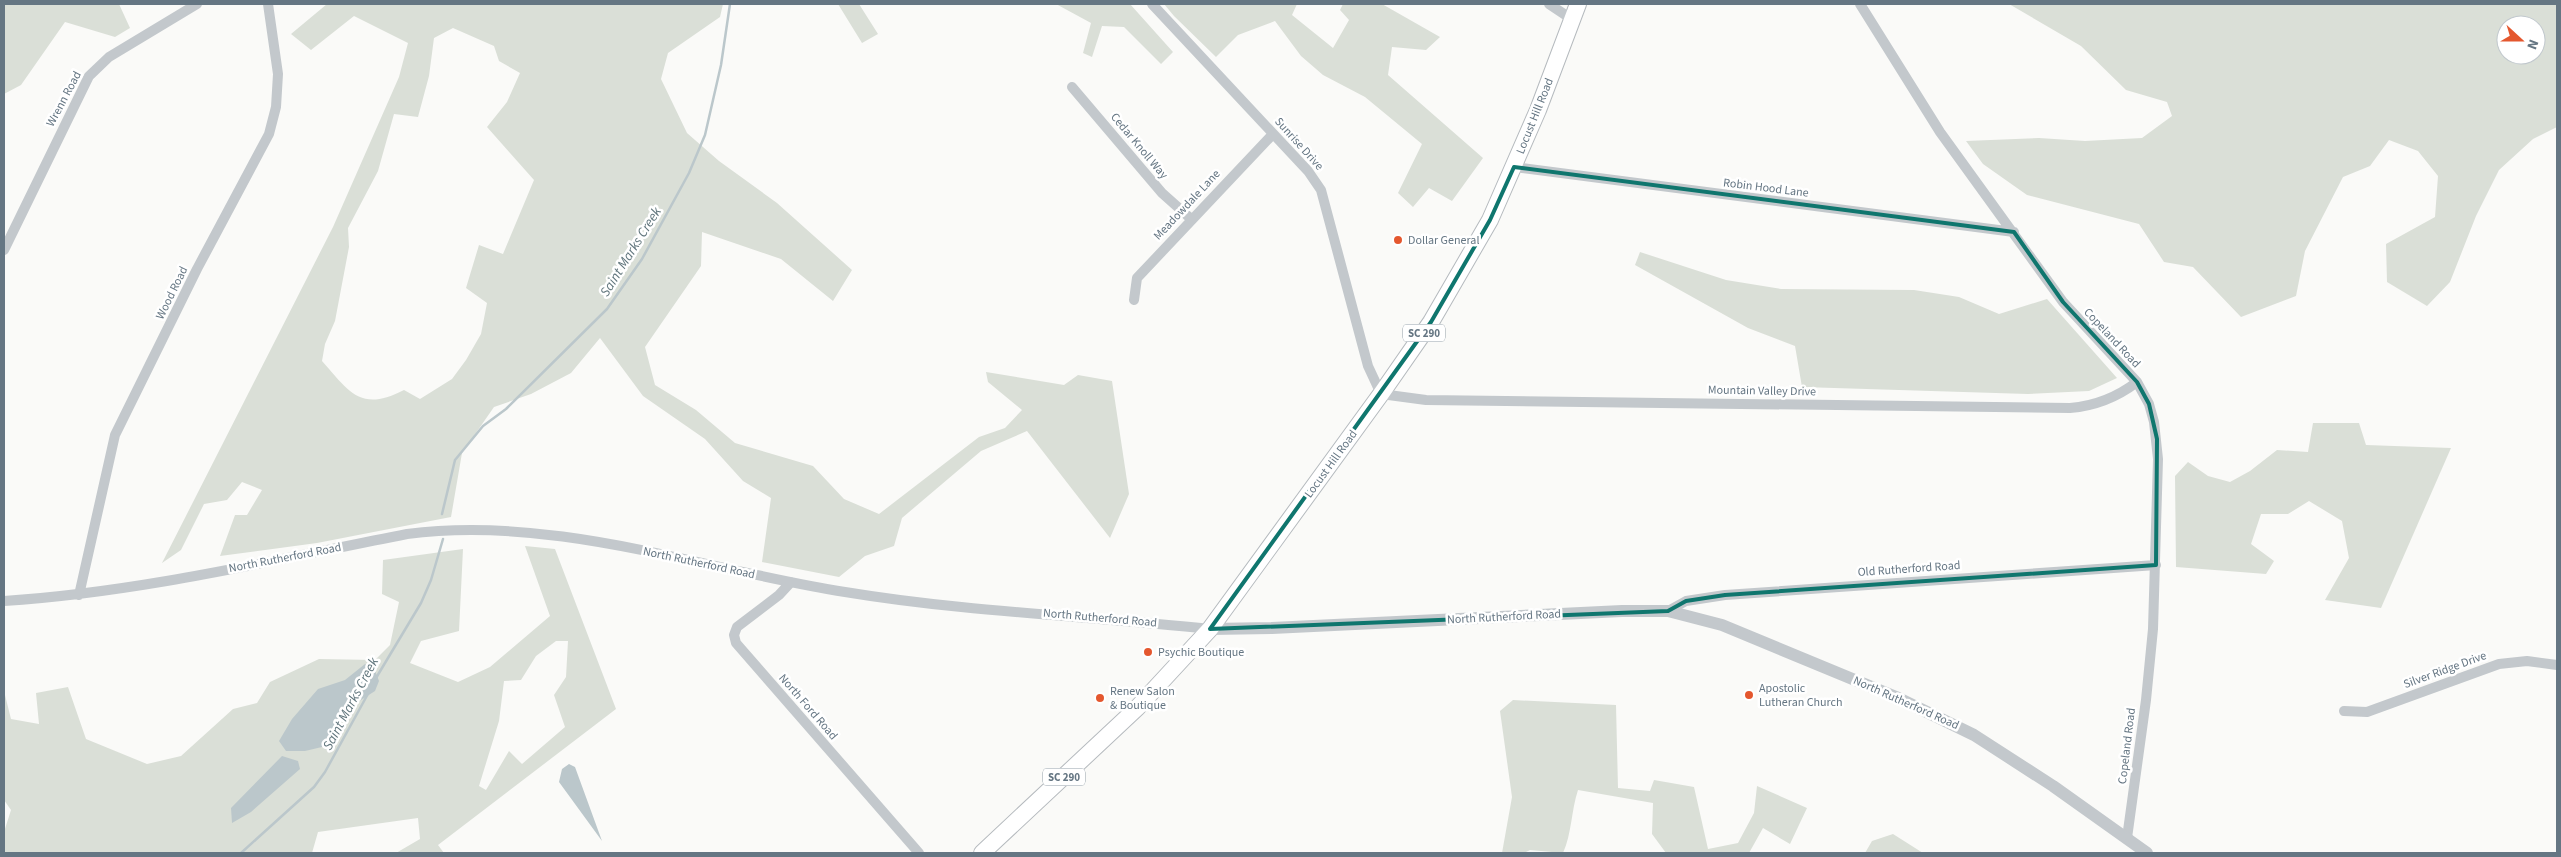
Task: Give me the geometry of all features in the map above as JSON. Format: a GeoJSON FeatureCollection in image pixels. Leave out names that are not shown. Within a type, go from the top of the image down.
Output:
{"type":"FeatureCollection","features":[{"type":"Feature","properties":{"kind":"main road","name":"Locust Hill Road"},"geometry":{"type":"LineString","coordinates":[[982,853],[1137,708],[1210,629],[1382,394],[1459,277],[1490,220],[1514,167],[1578,4]]}},
{"type":"Feature","properties":{"kind":"street","name":"Wrenn Road"},"geometry":{"type":"LineString","coordinates":[[4,250],[89,76],[109,57],[197,4]]}},
{"type":"Feature","properties":{"kind":"street","name":"Wood Road"},"geometry":{"type":"LineString","coordinates":[[79,595],[115,435],[198,269],[269,134],[276,107],[278,74],[268,4]]}},
{"type":"Feature","properties":{"kind":"street","name":"Sunrise Drive"},"geometry":{"type":"LineString","coordinates":[[1152,4],[1308,171],[1321,190],[1368,366],[1382,394]]}},
{"type":"Feature","properties":{"kind":"street"},"geometry":{"type":"LineString","coordinates":[[1549,4],[1573,20]]}},
{"type":"Feature","properties":{"kind":"street","name":"Copeland Road"},"geometry":{"type":"LineString","coordinates":[[1860,4],[1940,132],[2063,302],[2137,382],[2149,404],[2157,439],[2156,565],[2146,700],[2127,838]]}},
{"type":"Feature","properties":{"kind":"street","name":"Cedar Knoll Way"},"geometry":{"type":"LineString","coordinates":[[1072,87],[1162,193],[1190,218]]}},
{"type":"Feature","properties":{"kind":"street","name":"Meadowdale Lane"},"geometry":{"type":"LineString","coordinates":[[1134,300],[1136,278],[1190,218],[1273,134]]}},
{"type":"Feature","properties":{"kind":"street","name":"Robin Hood Lane"},"geometry":{"type":"LineString","coordinates":[[1514,167],[2014,232]]}},
{"type":"Feature","properties":{"kind":"street","name":"Mountain Valley Drive"},"geometry":{"type":"LineString","coordinates":[[1382,394],[1426,400],[2070,408],[2106,401],[2137,382]]}},
{"type":"Feature","properties":{"kind":"street","name":"North Rutherford Road"},"geometry":{"type":"LineString","coordinates":[[4,601],[79,595],[127,588],[407,534],[467,529],[513,530],[575,538],[791,582],[902,600],[1210,629],[1272,628],[1595,612],[1668,611],[1722,625],[1942,718],[2006,754],[2147,853]]}},
{"type":"Feature","properties":{"kind":"street","name":"Old Rutherford Road"},"geometry":{"type":"LineString","coordinates":[[1668,611],[1686,601],[1725,594],[2156,565]]}},
{"type":"Feature","properties":{"kind":"street","name":"North Ford Road"},"geometry":{"type":"LineString","coordinates":[[791,582],[780,595],[738,627],[734,635],[736,643],[919,853]]}},
{"type":"Feature","properties":{"kind":"street","name":"Silver Ridge Drive"},"geometry":{"type":"LineString","coordinates":[[2344,711],[2367,712],[2499,664],[2527,661],[2557,665]]}},
{"type":"Feature","properties":{"kind":"highlighted area"},"geometry":{"type":"Polygon","coordinates":[[[1514,167],[2014,232],[2063,302],[2137,382],[2149,404],[2157,439],[2156,565],[1725,595],[1686,601],[1668,611],[1210,629],[1431,322],[1490,220],[1514,167]]]}},
{"type":"Feature","properties":{"kind":"shaded area"},"geometry":{"type":"Polygon","coordinates":[[[4,4],[119,4],[130,28],[115,37],[65,22],[21,85],[4,94],[4,4]]]}},
{"type":"Feature","properties":{"kind":"shaded area"},"geometry":{"type":"Polygon","coordinates":[[[327,4],[723,4],[720,17],[668,53],[661,79],[687,133],[719,161],[777,203],[852,270],[833,301],[781,259],[702,232],[701,266],[645,347],[655,385],[696,410],[735,443],[813,466],[844,499],[879,514],[979,437],[1005,428],[1022,410],[988,382],[986,372],[1064,385],[1078,375],[1112,381],[1129,494],[1110,538],[1027,431],[981,451],[902,518],[894,546],[865,556],[839,577],[762,562],[771,498],[743,481],[705,439],[643,396],[600,338],[571,373],[531,394],[494,407],[462,453],[451,517],[317,543],[220,556],[235,515],[247,515],[262,490],[242,482],[227,500],[204,504],[181,550],[162,563],[333,227],[399,77],[408,43],[354,16],[311,50],[291,34],[327,4]],[[453,28],[434,38],[429,76],[418,117],[394,114],[378,171],[348,228],[349,247],[335,321],[325,344],[322,361],[348,389],[366,399],[389,397],[404,390],[420,399],[452,379],[481,334],[487,303],[466,288],[479,245],[503,254],[534,180],[487,127],[507,102],[520,73],[499,61],[494,46],[453,28]]]}},
{"type":"Feature","properties":{"kind":"shaded area"},"geometry":{"type":"Polygon","coordinates":[[[838,4],[859,4],[878,34],[862,43],[838,4]]]}},
{"type":"Feature","properties":{"kind":"shaded area"},"geometry":{"type":"Polygon","coordinates":[[[1056,4],[1130,4],[1173,52],[1161,64],[1124,27],[1102,26],[1092,57],[1083,53],[1091,23],[1056,4]]]}},
{"type":"Feature","properties":{"kind":"shaded area"},"geometry":{"type":"Polygon","coordinates":[[[1164,4],[1297,4],[1292,15],[1333,48],[1349,20],[1340,10],[1343,4],[1382,4],[1440,37],[1426,50],[1392,47],[1388,75],[1483,158],[1452,201],[1429,188],[1413,207],[1398,193],[1422,144],[1365,97],[1323,75],[1301,56],[1275,21],[1238,35],[1216,57],[1164,4]]]}},
{"type":"Feature","properties":{"kind":"shaded area"},"geometry":{"type":"Polygon","coordinates":[[[2009,4],[2557,4],[2557,127],[2533,139],[2499,170],[2476,216],[2450,282],[2427,306],[2387,282],[2386,244],[2435,217],[2438,176],[2418,151],[2389,140],[2370,166],[2343,177],[2305,251],[2296,296],[2241,317],[2193,267],[2164,262],[2139,224],[2027,195],[1983,164],[1966,141],[2039,138],[2085,141],[2142,138],[2172,116],[2167,102],[2126,90],[2081,46],[2009,4]]]}},
{"type":"Feature","properties":{"kind":"shaded area"},"geometry":{"type":"Polygon","coordinates":[[[1640,252],[1726,280],[1781,289],[1914,290],[1959,297],[1999,314],[2047,299],[2117,378],[2089,391],[2028,394],[1802,387],[1795,346],[1748,328],[1635,265],[1640,252]]]}},
{"type":"Feature","properties":{"kind":"shaded area"},"geometry":{"type":"Polygon","coordinates":[[[2313,423],[2359,423],[2366,445],[2451,448],[2381,608],[2325,600],[2349,558],[2342,521],[2309,501],[2288,514],[2261,514],[2251,544],[2274,561],[2266,574],[2176,567],[2175,476],[2188,462],[2208,476],[2230,482],[2250,471],[2277,450],[2308,452],[2313,423]]]}},
{"type":"Feature","properties":{"kind":"shaded area"},"geometry":{"type":"Polygon","coordinates":[[[525,546],[555,549],[616,709],[438,845],[444,853],[396,853],[420,839],[418,818],[318,832],[312,853],[4,853],[4,832],[11,810],[4,800],[4,691],[11,719],[39,724],[36,693],[68,687],[86,739],[147,764],[181,756],[233,709],[257,703],[270,682],[319,659],[375,660],[390,645],[399,602],[382,594],[383,560],[463,549],[459,631],[421,641],[410,663],[458,682],[490,667],[550,616],[525,546]],[[556,641],[536,656],[521,680],[504,681],[499,721],[479,786],[486,790],[509,751],[522,764],[565,727],[554,695],[566,677],[568,641],[556,641]]]}},
{"type":"Feature","properties":{"kind":"shaded area"},"geometry":{"type":"Polygon","coordinates":[[[1513,700],[1616,705],[1618,788],[1650,791],[1654,780],[1694,787],[1708,849],[1738,843],[1754,813],[1757,786],[1807,808],[1790,844],[1763,828],[1749,853],[1666,853],[1652,834],[1653,803],[1578,790],[1563,853],[1530,850],[1524,853],[1502,853],[1512,797],[1500,711],[1513,700]]]}},
{"type":"Feature","properties":{"kind":"shaded area"},"geometry":{"type":"Polygon","coordinates":[[[1893,834],[1923,853],[1865,853],[1872,841],[1893,834]]]}},
{"type":"Feature","properties":{"kind":"water"},"geometry":{"type":"Polygon","coordinates":[[[365,664],[374,668],[379,681],[375,691],[347,709],[322,747],[305,751],[286,751],[279,741],[292,719],[318,689],[345,680],[365,664]]]}},
{"type":"Feature","properties":{"kind":"water"},"geometry":{"type":"Polygon","coordinates":[[[282,756],[298,761],[300,769],[251,812],[232,823],[231,808],[282,756]]]}},
{"type":"Feature","properties":{"kind":"water"},"geometry":{"type":"Polygon","coordinates":[[[569,764],[575,767],[602,841],[559,782],[562,769],[569,764]]]}},
{"type":"Feature","properties":{"kind":"waterway","name":"Saint Marks Creek"},"geometry":{"type":"LineString","coordinates":[[442,514],[455,460],[483,426],[506,409],[607,309],[642,259],[689,173],[705,135],[721,65],[730,4]]}},
{"type":"Feature","properties":{"kind":"waterway","name":"Saint Marks Creek"},"geometry":{"type":"LineString","coordinates":[[376,678],[421,603],[431,580],[443,539]]}},
{"type":"Feature","properties":{"kind":"waterway","name":"Saint Marks Creek"},"geometry":{"type":"LineString","coordinates":[[241,853],[314,787],[325,772],[369,692]]}},
{"type":"Feature","properties":{"kind":"place","name":"Dollar General"},"geometry":{"type":"Point","coordinates":[1398,240]}},
{"type":"Feature","properties":{"kind":"place","name":"Psychic Boutique"},"geometry":{"type":"Point","coordinates":[1148,652]}},
{"type":"Feature","properties":{"kind":"place","name":"Apostolic Lutheran Church"},"geometry":{"type":"Point","coordinates":[1749,695]}},
{"type":"Feature","properties":{"kind":"place","name":"Renew Salon & Boutique"},"geometry":{"type":"Point","coordinates":[1100,698]}}]}
